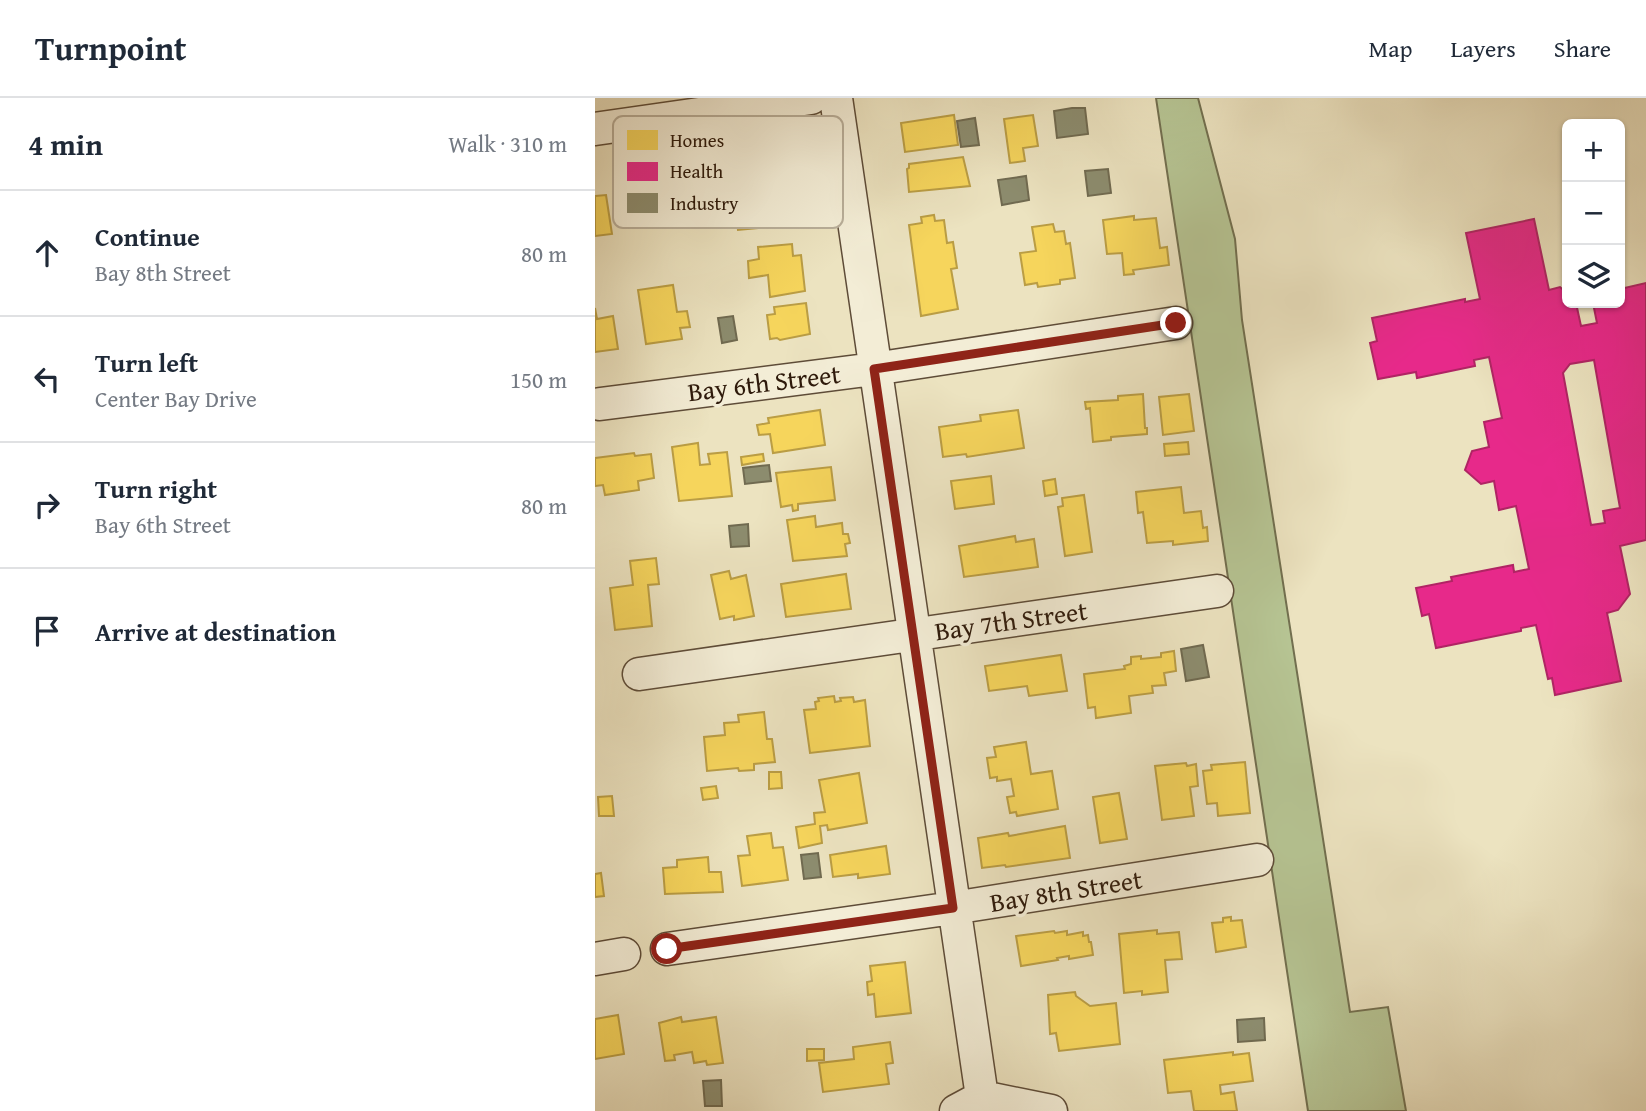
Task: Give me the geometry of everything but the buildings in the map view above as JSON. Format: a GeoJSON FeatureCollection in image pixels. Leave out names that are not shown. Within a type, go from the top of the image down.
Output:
{"type":"FeatureCollection","features":[{"type":"Feature","properties":{"kind":"street"},"geometry":{"type":"LineString","coordinates":[[686,116],[811,98]]}},
{"type":"Feature","properties":{"kind":"street"},"geometry":{"type":"LineString","coordinates":[[836,98],[839,116]]}},
{"type":"Feature","properties":{"kind":"street"},"geometry":{"type":"LineString","coordinates":[[595,129],[613,126]]}},
{"type":"Feature","properties":{"kind":"street"},"geometry":{"type":"LineString","coordinates":[[843,148],[953,908],[969,1104],[1051,1111]]}},
{"type":"Feature","properties":{"kind":"street","name":"Bay 6th Street"},"geometry":{"type":"LineString","coordinates":[[600,404],[874,369],[1176,323]]}},
{"type":"Feature","properties":{"kind":"street","name":"Bay 7th Street"},"geometry":{"type":"LineString","coordinates":[[639,674],[1217,591]]}},
{"type":"Feature","properties":{"kind":"street","name":"Bay 8th Street"},"geometry":{"type":"LineString","coordinates":[[667,949],[953,908],[1257,860]]}},
{"type":"Feature","properties":{"kind":"green space"},"geometry":{"type":"Polygon","coordinates":[[[1156,98],[1198,98],[1235,239],[1242,320],[1350,1012],[1388,1007],[1406,1111],[1308,1111],[1156,98]]]}},
{"type":"Feature","properties":{"kind":"route"},"geometry":{"type":"LineString","coordinates":[[667,949],[953,908],[874,369],[1176,323]]}}]}
